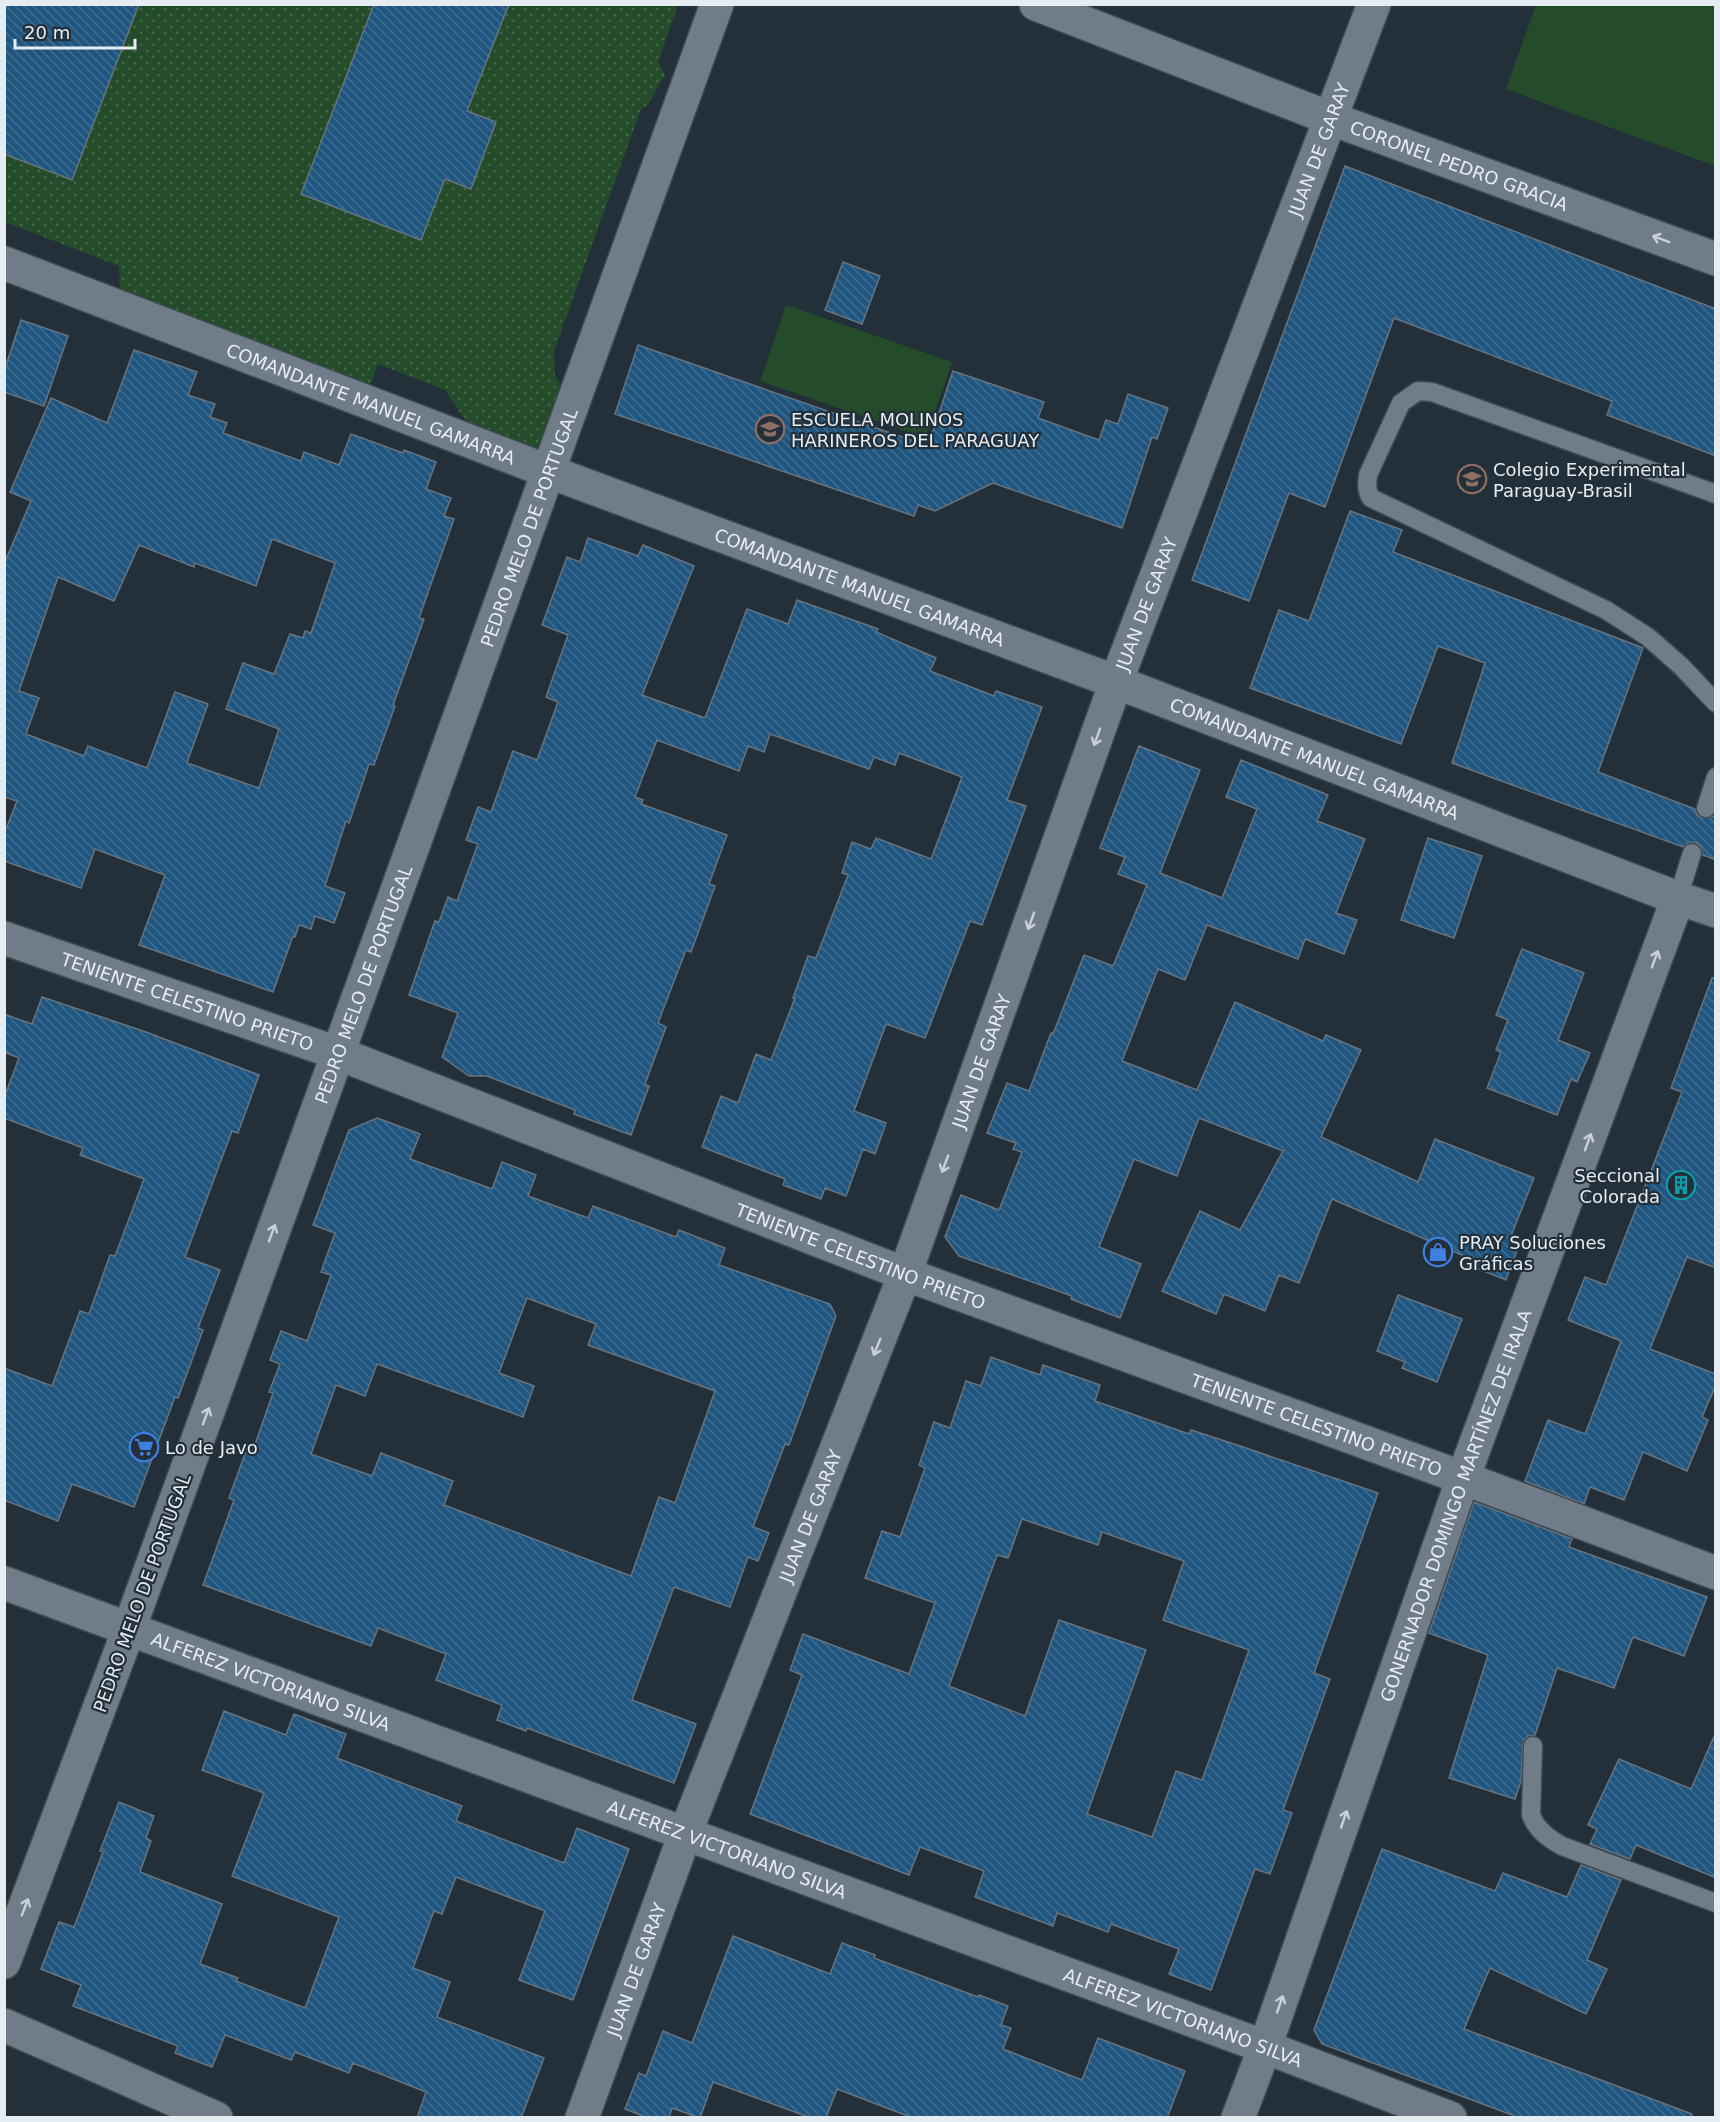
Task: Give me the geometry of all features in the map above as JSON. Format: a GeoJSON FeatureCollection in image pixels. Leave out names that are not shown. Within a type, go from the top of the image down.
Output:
{"type":"FeatureCollection","features":[{"type":"Feature","properties":{"kind":"street","name":"PEDRO MELO DE PORTUGAL"},"geometry":{"type":"LineString","coordinates":[[4,1962],[129,1629],[550,472],[717,4]]}},
{"type":"Feature","properties":{"kind":"street","name":"CORONEL PEDRO GRACIA"},"geometry":{"type":"LineString","coordinates":[[1035,4],[1332,119],[1716,259]]}},
{"type":"Feature","properties":{"kind":"street","name":"JUAN DE GARAY"},"geometry":{"type":"LineString","coordinates":[[582,2118],[685,1834],[905,1274],[1116,682],[1374,4]]}},
{"type":"Feature","properties":{"kind":"street","name":"COMANDANTE MANUEL GAMARRA"},"geometry":{"type":"LineString","coordinates":[[4,263],[550,472],[1116,682],[1716,911]]}},
{"type":"Feature","properties":{"kind":"street","name":"GONERNADOR DOMINGO MARTÍNEZ DE IRALA"},"geometry":{"type":"LineString","coordinates":[[1238,2118],[1265,2047],[1463,1478],[1678,898]]}},
{"type":"Feature","properties":{"kind":"street","name":"TENIENTE CELESTINO PRIETO"},"geometry":{"type":"LineString","coordinates":[[4,938],[337,1053],[905,1274],[1716,1573]]}},
{"type":"Feature","properties":{"kind":"street","name":"ALFEREZ VICTORIANO SILVA"},"geometry":{"type":"LineString","coordinates":[[4,1583],[1265,2047],[1449,2118]]}},
{"type":"Feature","properties":{"kind":"street"},"geometry":{"type":"LineString","coordinates":[[4,2025],[216,2118]]}},
{"type":"Feature","properties":{"kind":"lane"},"geometry":{"type":"LineString","coordinates":[[1716,494],[1425,391],[1418,392],[1401,403],[1368,475],[1367,483],[1367,491],[1371,498],[1606,610],[1648,637],[1681,666],[1716,703]]}},
{"type":"Feature","properties":{"kind":"lane"},"geometry":{"type":"LineString","coordinates":[[1706,808],[1716,777]]}},
{"type":"Feature","properties":{"kind":"lane"},"geometry":{"type":"LineString","coordinates":[[1678,898],[1692,853]]}},
{"type":"Feature","properties":{"kind":"lane"},"geometry":{"type":"LineString","coordinates":[[1533,1746],[1531,1815],[1535,1826],[1562,1846],[1716,1903]]}},
{"type":"Feature","properties":{"kind":"green space"},"geometry":{"type":"Polygon","coordinates":[[[4,5],[678,5],[658,62],[665,75],[647,106],[641,109],[554,351],[555,376],[567,394],[555,441],[538,447],[505,444],[477,433],[445,390],[378,364],[371,383],[357,392],[120,295],[119,266],[5,222],[4,5]]]}},
{"type":"Feature","properties":{"kind":"green space"},"geometry":{"type":"Polygon","coordinates":[[[1536,5],[1715,5],[1715,166],[1506,89],[1536,5]]]}},
{"type":"Feature","properties":{"kind":"green space"},"geometry":{"type":"Polygon","coordinates":[[[786,305],[952,362],[926,438],[760,381],[786,305]]]}},
{"type":"Feature","properties":{"kind":"building"},"geometry":{"type":"Polygon","coordinates":[[[4,4],[139,4],[72,180],[4,154],[4,4]]]}},
{"type":"Feature","properties":{"kind":"building"},"geometry":{"type":"Polygon","coordinates":[[[374,4],[509,4],[467,111],[496,122],[471,189],[445,179],[421,240],[301,194],[374,4]]]}},
{"type":"Feature","properties":{"kind":"building"},"geometry":{"type":"Polygon","coordinates":[[[1345,166],[1716,309],[1716,456],[1607,415],[1612,401],[1394,318],[1325,507],[1289,493],[1249,601],[1192,580],[1345,166]]]}},
{"type":"Feature","properties":{"kind":"building"},"geometry":{"type":"Polygon","coordinates":[[[843,262],[880,276],[862,324],[825,310],[843,262]]]}},
{"type":"Feature","properties":{"kind":"building"},"geometry":{"type":"Polygon","coordinates":[[[21,320],[68,336],[44,406],[4,392],[4,371],[21,320]]]}},
{"type":"Feature","properties":{"kind":"building","name":"ESCUELA MOLINOS HARINEROS DEL PARAGUAY"},"geometry":{"type":"Polygon","coordinates":[[[638,345],[928,446],[953,371],[1044,402],[1038,418],[1099,440],[1106,420],[1118,424],[1128,394],[1168,408],[1157,439],[1152,437],[1122,528],[993,483],[935,511],[918,505],[914,516],[615,414],[638,345]]]}},
{"type":"Feature","properties":{"kind":"building"},"geometry":{"type":"Polygon","coordinates":[[[134,350],[197,372],[188,395],[215,404],[210,417],[227,423],[223,433],[301,461],[304,452],[339,465],[351,434],[436,462],[426,489],[451,498],[444,516],[454,519],[419,618],[424,619],[374,765],[369,764],[349,823],[346,821],[325,886],[345,893],[334,923],[315,916],[311,929],[299,925],[273,992],[139,945],[165,875],[95,849],[81,888],[4,861],[4,834],[17,801],[4,797],[4,564],[31,501],[10,492],[51,398],[107,423],[134,350]],[[272,539],[256,586],[195,563],[194,567],[139,545],[114,601],[58,577],[19,691],[39,698],[26,734],[84,756],[88,746],[147,768],[175,692],[208,704],[187,763],[259,788],[279,729],[226,709],[243,663],[274,674],[290,634],[303,638],[305,631],[311,633],[335,563],[272,539]]]}},
{"type":"Feature","properties":{"kind":"building"},"geometry":{"type":"Polygon","coordinates":[[[1350,511],[1402,530],[1393,552],[1643,648],[1598,772],[1695,809],[1697,815],[1702,818],[1716,816],[1716,860],[1703,855],[1701,846],[1696,843],[1689,842],[1683,847],[1452,763],[1485,663],[1438,646],[1401,744],[1250,688],[1279,610],[1309,621],[1350,511]]]}},
{"type":"Feature","properties":{"kind":"building"},"geometry":{"type":"Polygon","coordinates":[[[588,538],[638,556],[643,545],[694,566],[642,695],[705,718],[747,609],[788,624],[797,600],[878,629],[876,632],[936,658],[930,671],[994,696],[996,691],[1042,707],[1007,800],[1026,806],[982,925],[970,921],[925,1038],[886,1024],[854,1111],[886,1123],[875,1154],[863,1149],[846,1196],[825,1188],[821,1199],[783,1185],[785,1179],[702,1147],[721,1096],[738,1103],[756,1054],[771,1060],[795,998],[793,998],[808,956],[816,958],[848,875],[842,873],[852,842],[871,849],[876,838],[931,859],[962,777],[899,753],[895,765],[874,757],[869,769],[770,734],[764,752],[748,746],[739,771],[657,740],[635,797],[643,800],[641,804],[727,835],[709,884],[715,886],[691,952],[686,950],[658,1023],[666,1027],[645,1084],[649,1086],[631,1135],[574,1114],[575,1110],[487,1076],[469,1076],[442,1057],[458,1013],[409,995],[435,921],[439,922],[448,897],[457,901],[478,844],[466,840],[478,807],[491,812],[513,751],[537,760],[558,702],[546,697],[568,635],[542,625],[567,557],[580,562],[588,538]]]}},
{"type":"Feature","properties":{"kind":"building"},"geometry":{"type":"Polygon","coordinates":[[[1139,746],[1200,770],[1160,873],[1222,898],[1257,809],[1226,797],[1241,760],[1328,795],[1317,821],[1365,839],[1336,913],[1357,920],[1344,954],[1305,939],[1298,959],[1207,925],[1185,980],[1158,969],[1122,1061],[1197,1090],[1235,1002],[1323,1041],[1326,1035],[1361,1050],[1321,1137],[1418,1182],[1435,1139],[1534,1178],[1509,1241],[1519,1245],[1506,1280],[1466,1264],[1469,1258],[1332,1199],[1299,1283],[1279,1275],[1265,1311],[1224,1294],[1216,1314],[1162,1291],[1200,1211],[1240,1230],[1283,1151],[1199,1118],[1177,1176],[1134,1159],[1099,1247],[1141,1264],[1120,1318],[1071,1299],[1072,1296],[959,1256],[945,1237],[961,1195],[999,1210],[1022,1152],[1013,1149],[1016,1143],[987,1133],[1007,1083],[1029,1091],[1084,955],[1113,966],[1147,885],[1118,874],[1125,857],[1100,848],[1139,746]]]}},
{"type":"Feature","properties":{"kind":"building"},"geometry":{"type":"Polygon","coordinates":[[[1428,838],[1482,856],[1454,938],[1401,920],[1428,838]]]}},
{"type":"Feature","properties":{"kind":"building"},"geometry":{"type":"Polygon","coordinates":[[[1522,949],[1584,973],[1558,1040],[1590,1053],[1577,1082],[1571,1079],[1557,1115],[1487,1088],[1501,1052],[1496,1050],[1508,1020],[1496,1015],[1522,949]]]}},
{"type":"Feature","properties":{"kind":"building"},"geometry":{"type":"Polygon","coordinates":[[[1712,978],[1716,978],[1716,1268],[1687,1257],[1650,1349],[1716,1374],[1716,1385],[1702,1417],[1708,1420],[1687,1471],[1643,1452],[1624,1500],[1590,1487],[1584,1504],[1525,1481],[1548,1420],[1585,1434],[1621,1341],[1568,1320],[1585,1277],[1606,1285],[1682,1092],[1671,1088],[1712,978]]]}},
{"type":"Feature","properties":{"kind":"building"},"geometry":{"type":"Polygon","coordinates":[[[42,997],[146,1032],[259,1075],[238,1133],[232,1131],[185,1257],[220,1270],[198,1328],[203,1330],[134,1507],[72,1484],[58,1521],[4,1500],[4,1368],[52,1386],[80,1311],[89,1314],[110,1255],[115,1256],[144,1179],[80,1155],[83,1148],[4,1118],[4,1098],[19,1058],[4,1052],[4,1014],[32,1024],[42,997]]]}},
{"type":"Feature","properties":{"kind":"building"},"geometry":{"type":"Polygon","coordinates":[[[377,1118],[420,1134],[410,1159],[492,1189],[502,1162],[536,1175],[528,1196],[588,1218],[593,1206],[676,1237],[679,1230],[725,1248],[719,1265],[830,1304],[836,1316],[789,1445],[785,1444],[753,1527],[769,1533],[758,1561],[748,1557],[730,1607],[674,1587],[632,1700],[696,1724],[674,1783],[527,1728],[526,1731],[497,1720],[502,1705],[436,1680],[446,1654],[378,1628],[371,1646],[203,1585],[234,1500],[229,1498],[246,1451],[252,1453],[273,1393],[269,1392],[280,1364],[270,1360],[281,1331],[307,1341],[331,1275],[321,1272],[335,1233],[313,1225],[349,1130],[377,1118]],[[527,1298],[499,1373],[534,1386],[523,1417],[377,1364],[365,1396],[336,1385],[311,1454],[372,1476],[381,1453],[453,1481],[444,1505],[631,1576],[659,1497],[675,1503],[715,1391],[588,1345],[596,1324],[527,1298]]]}},
{"type":"Feature","properties":{"kind":"building"},"geometry":{"type":"Polygon","coordinates":[[[1398,1295],[1462,1319],[1437,1382],[1402,1368],[1405,1362],[1377,1351],[1398,1295]]]}},
{"type":"Feature","properties":{"kind":"building"},"geometry":{"type":"Polygon","coordinates":[[[991,1357],[1040,1375],[1043,1365],[1100,1385],[1095,1401],[1189,1434],[1191,1430],[1378,1493],[1314,1673],[1330,1679],[1283,1810],[1292,1813],[1270,1874],[1255,1869],[1211,1990],[1169,1974],[1179,1949],[1111,1924],[1108,1932],[1057,1913],[1053,1926],[975,1897],[984,1871],[920,1847],[909,1875],[750,1814],[802,1675],[790,1670],[803,1634],[909,1674],[935,1603],[865,1578],[882,1531],[900,1537],[925,1468],[919,1465],[934,1422],[950,1428],[966,1381],[981,1386],[991,1357]],[[1022,1519],[1008,1558],[997,1555],[949,1686],[1025,1716],[1059,1620],[1146,1650],[1087,1814],[1152,1837],[1176,1771],[1202,1780],[1249,1650],[1163,1620],[1184,1561],[1102,1532],[1098,1545],[1022,1519]]]}},
{"type":"Feature","properties":{"kind":"building"},"geometry":{"type":"Polygon","coordinates":[[[1474,1502],[1572,1539],[1569,1547],[1707,1597],[1684,1656],[1633,1637],[1614,1688],[1557,1668],[1535,1735],[1528,1736],[1523,1741],[1521,1781],[1515,1799],[1449,1778],[1488,1655],[1429,1633],[1474,1502]]]}},
{"type":"Feature","properties":{"kind":"building"},"geometry":{"type":"Polygon","coordinates":[[[224,1711],[286,1735],[294,1714],[346,1734],[337,1758],[462,1806],[456,1821],[564,1863],[577,1828],[629,1849],[573,2000],[519,1980],[545,1911],[456,1877],[442,1914],[434,1911],[413,1968],[450,1982],[437,2017],[544,2058],[521,2118],[417,2118],[426,2092],[353,2063],[349,2073],[295,2052],[291,2060],[225,2035],[212,2067],[175,2053],[178,2046],[73,2006],[81,1985],[41,1969],[59,1922],[74,1927],[103,1852],[100,1851],[119,1802],[154,1816],[146,1838],[151,1841],[140,1872],[222,1904],[200,1964],[305,2008],[339,1917],[232,1876],[264,1793],[202,1770],[224,1711]]]}},
{"type":"Feature","properties":{"kind":"building"},"geometry":{"type":"Polygon","coordinates":[[[1716,1732],[1716,1878],[1636,1845],[1630,1859],[1590,1844],[1597,1829],[1588,1825],[1619,1759],[1691,1789],[1716,1732]]]}},
{"type":"Feature","properties":{"kind":"building"},"geometry":{"type":"Polygon","coordinates":[[[1382,1849],[1495,1891],[1503,1873],[1567,1897],[1581,1865],[1621,1880],[1587,1960],[1607,1969],[1586,2014],[1490,1968],[1464,2029],[1692,2114],[1691,2118],[1520,2118],[1322,2044],[1314,2030],[1382,1849]]]}},
{"type":"Feature","properties":{"kind":"building"},"geometry":{"type":"Polygon","coordinates":[[[733,1936],[830,1974],[842,1943],[875,1955],[874,1958],[1008,2006],[1001,2025],[1011,2028],[1003,2049],[1082,2080],[1098,2038],[1185,2071],[1167,2118],[913,2118],[837,2089],[826,2118],[811,2118],[713,2082],[700,2118],[672,2108],[669,2118],[648,2118],[625,2109],[639,2073],[646,2076],[663,2031],[692,2043],[733,1936]]]}},
{"type":"Feature","properties":{"kind":"place","name":"ESCUELA MOLINOS HARINEROS DEL PARAGUAY"},"geometry":{"type":"Point","coordinates":[770,429]}},
{"type":"Feature","properties":{"kind":"place","name":"Colegio Experimental Paraguay-Brasil"},"geometry":{"type":"Point","coordinates":[1472,479]}},
{"type":"Feature","properties":{"kind":"place","name":"Seccional Colorada"},"geometry":{"type":"Point","coordinates":[1681,1185]}},
{"type":"Feature","properties":{"kind":"place","name":"PRAY Soluciones Gráficas"},"geometry":{"type":"Point","coordinates":[1438,1252]}},
{"type":"Feature","properties":{"kind":"place","name":"Lo de Javo"},"geometry":{"type":"Point","coordinates":[144,1447]}}]}
